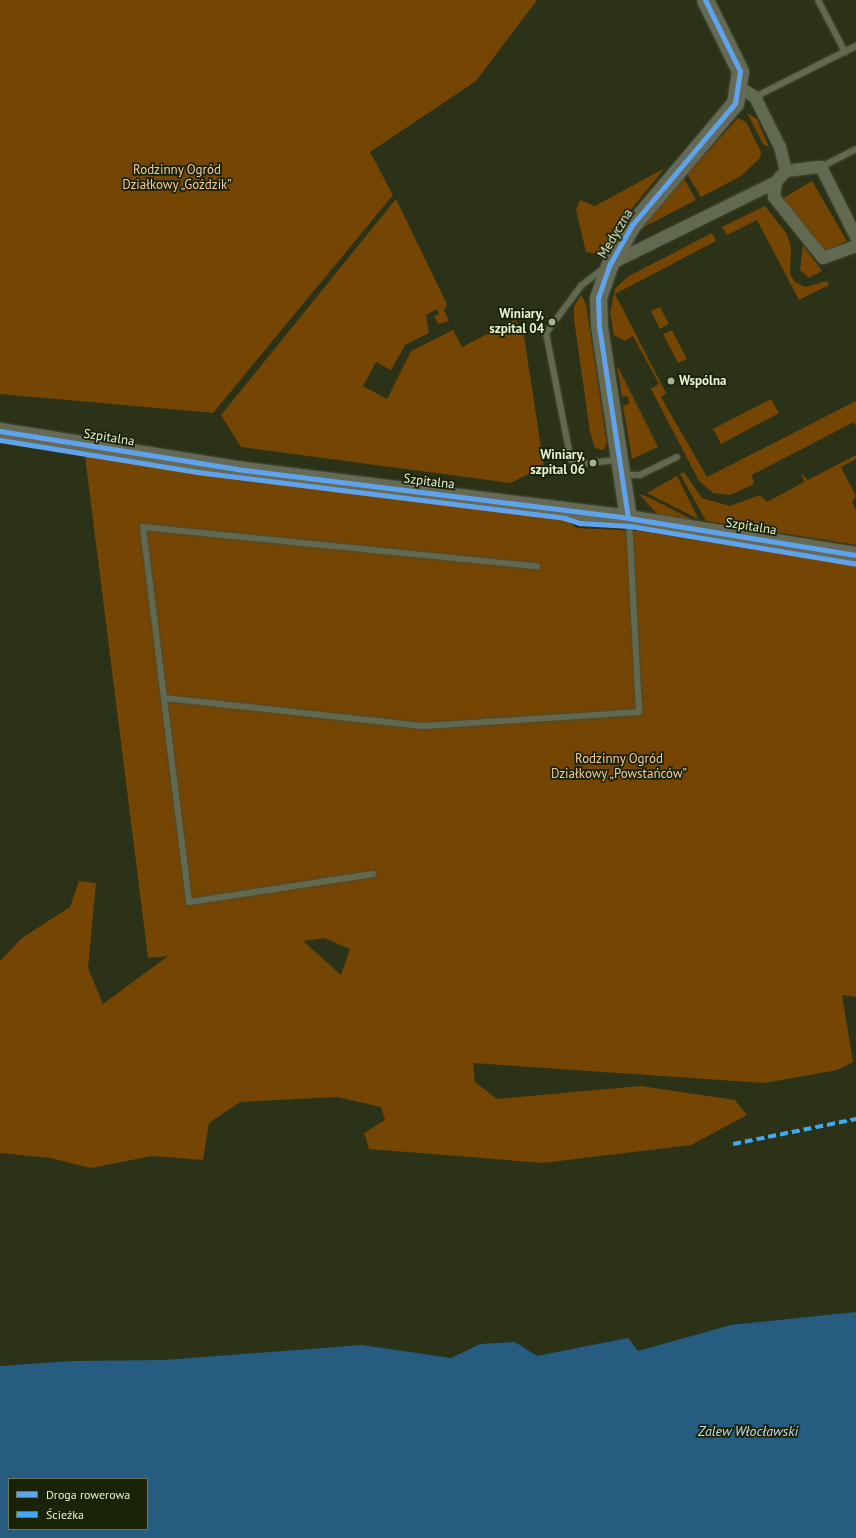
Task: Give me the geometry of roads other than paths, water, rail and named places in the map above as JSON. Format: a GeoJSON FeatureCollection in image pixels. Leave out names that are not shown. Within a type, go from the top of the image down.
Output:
{"type":"FeatureCollection","features":[{"type":"Feature","properties":{"kind":"street","name":"Medyczna"},"geometry":{"type":"LineString","coordinates":[[628,518],[598,313],[600,287],[610,264],[652,198],[730,111],[739,87],[737,63],[705,0]]}},
{"type":"Feature","properties":{"kind":"street"},"geometry":{"type":"LineString","coordinates":[[739,87],[755,97],[780,147],[786,171]]}},
{"type":"Feature","properties":{"kind":"street"},"geometry":{"type":"LineString","coordinates":[[610,264],[776,182],[786,171],[820,167],[856,237]]}},
{"type":"Feature","properties":{"kind":"street"},"geometry":{"type":"LineString","coordinates":[[776,182],[774,197],[823,258],[856,246]]}},
{"type":"Feature","properties":{"kind":"street","name":"Szpitalna"},"geometry":{"type":"LineString","coordinates":[[0,431],[236,469],[628,518],[856,555]]}},
{"type":"Feature","properties":{"kind":"lane"},"geometry":{"type":"LineString","coordinates":[[818,0],[845,52]]}},
{"type":"Feature","properties":{"kind":"lane"},"geometry":{"type":"LineString","coordinates":[[755,97],[856,46]]}},
{"type":"Feature","properties":{"kind":"lane"},"geometry":{"type":"LineString","coordinates":[[820,167],[856,149]]}},
{"type":"Feature","properties":{"kind":"lane"},"geometry":{"type":"LineString","coordinates":[[610,264],[594,273],[581,286],[546,333],[571,460],[579,464],[620,467],[640,475],[678,457]]}},
{"type":"Feature","properties":{"kind":"lane"},"geometry":{"type":"LineString","coordinates":[[165,698],[424,726],[639,712],[628,518]]}},
{"type":"Feature","properties":{"kind":"lane"},"geometry":{"type":"LineString","coordinates":[[373,874],[188,902],[165,698],[143,527],[537,566]]}},
{"type":"Feature","properties":{"kind":"water","name":"Zalew Włocławski"},"geometry":{"type":"Polygon","coordinates":[[[856,1312],[856,1538],[0,1538],[0,1366],[72,1361],[164,1360],[362,1345],[451,1358],[480,1344],[515,1342],[537,1356],[628,1338],[638,1351],[731,1325],[856,1312]]]}},
{"type":"Feature","properties":{"kind":"place","name":"Winiary, szpital 04"},"geometry":{"type":"Point","coordinates":[552,322]}},
{"type":"Feature","properties":{"kind":"place","name":"Wspólna"},"geometry":{"type":"Point","coordinates":[671,381]}},
{"type":"Feature","properties":{"kind":"place","name":"Winiary, szpital 06"},"geometry":{"type":"Point","coordinates":[593,463]}},
{"type":"Feature","properties":{"kind":"park label","name":"Rodzinny Ogród Działkowy „Goździk”"},"geometry":{"type":"Point","coordinates":[177,178]}},
{"type":"Feature","properties":{"kind":"park label","name":"Rodzinny Ogród Działkowy „Powstańców”"},"geometry":{"type":"Point","coordinates":[619,768]}}]}
